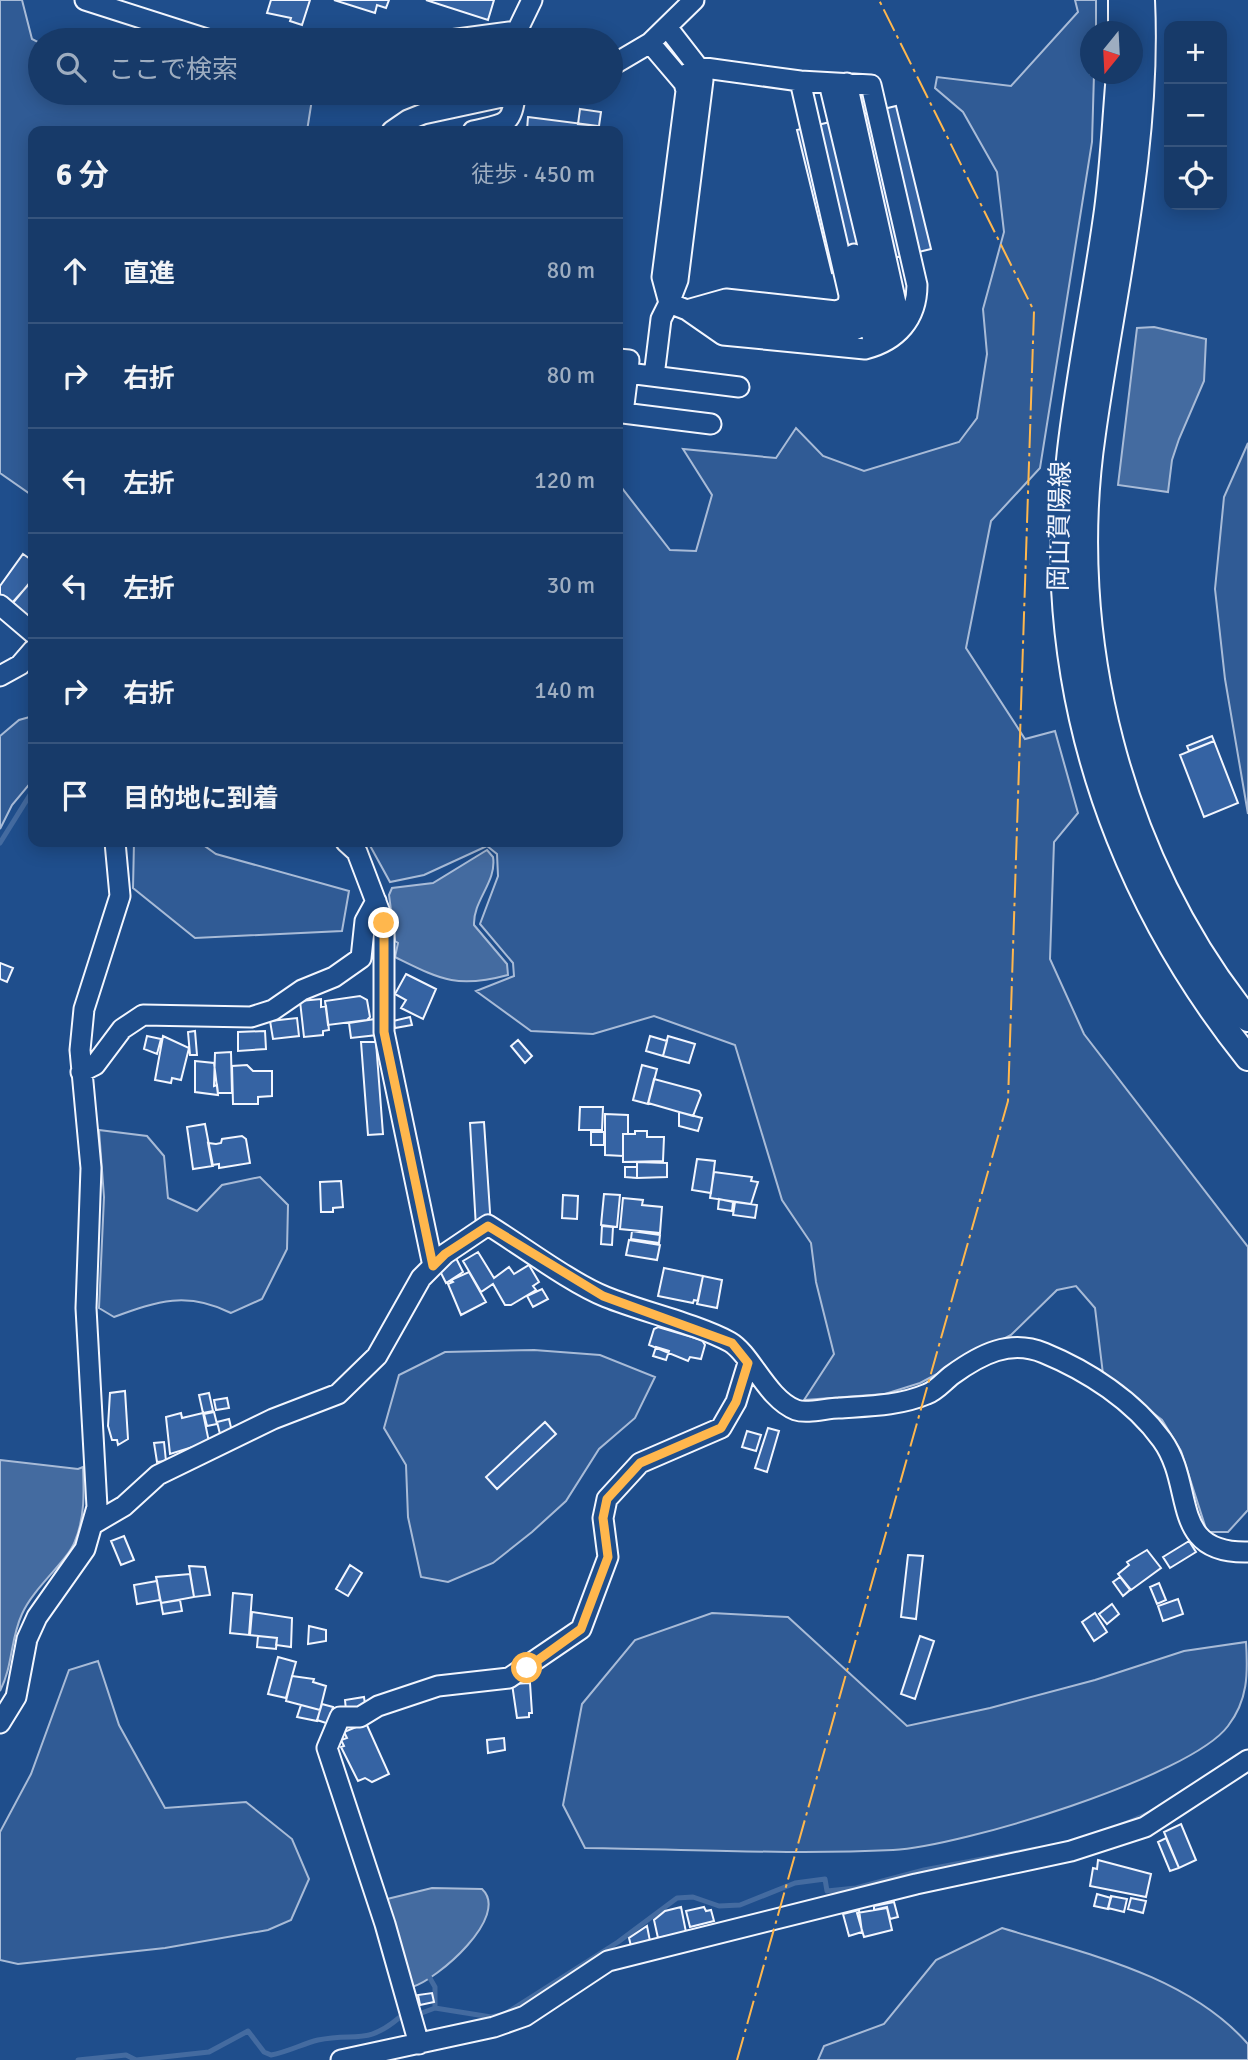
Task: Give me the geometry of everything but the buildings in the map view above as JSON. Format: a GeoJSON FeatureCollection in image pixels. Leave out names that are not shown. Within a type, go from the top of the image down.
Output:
{"type":"FeatureCollection","features":[{"type":"Feature","properties":{"kind":"main road"},"geometry":{"type":"LineString","coordinates":[[1121,0],[1121,21]]}},
{"type":"Feature","properties":{"kind":"main road","name":"岡山賀陽線"},"geometry":{"type":"LineString","coordinates":[[1142,0],[1140,105],[1129,215],[1092,436],[1087,500],[1087,586],[1095,668],[1121,779],[1149,853],[1188,929],[1230,997],[1248,1019]]}},
{"type":"Feature","properties":{"kind":"main road","name":"岡山賀陽線"},"geometry":{"type":"LineString","coordinates":[[1117,84],[1108,207],[1073,429],[1067,510],[1064,588],[1074,673],[1084,733],[1128,864],[1166,941],[1209,1009],[1248,1058]]}},
{"type":"Feature","properties":{"kind":"street"},"geometry":{"type":"LineString","coordinates":[[85,0],[172,28]]}},
{"type":"Feature","properties":{"kind":"street"},"geometry":{"type":"LineString","coordinates":[[518,28],[532,0]]}},
{"type":"Feature","properties":{"kind":"street"},"geometry":{"type":"LineString","coordinates":[[623,59],[650,43],[694,0]]}},
{"type":"Feature","properties":{"kind":"street"},"geometry":{"type":"LineString","coordinates":[[667,27],[698,67],[702,80],[678,280],[678,306]]}},
{"type":"Feature","properties":{"kind":"street"},"geometry":{"type":"LineString","coordinates":[[650,43],[680,78],[686,90],[662,277],[678,306],[723,335],[865,349],[880,345],[906,325],[917,300],[917,285],[871,85],[698,67],[680,78]]}},
{"type":"Feature","properties":{"kind":"street"},"geometry":{"type":"LineString","coordinates":[[653,376],[661,319],[678,306],[726,299],[836,311],[849,304],[822,82]]}},
{"type":"Feature","properties":{"kind":"street"},"geometry":{"type":"LineString","coordinates":[[678,306],[726,318],[852,331],[874,321],[881,300],[822,82]]}},
{"type":"Feature","properties":{"kind":"street"},"geometry":{"type":"LineString","coordinates":[[399,126],[423,114],[464,105]]}},
{"type":"Feature","properties":{"kind":"street"},"geometry":{"type":"LineString","coordinates":[[491,126],[509,121],[516,105]]}},
{"type":"Feature","properties":{"kind":"street"},"geometry":{"type":"LineString","coordinates":[[711,424],[623,413],[623,366],[653,376],[739,387]]}},
{"type":"Feature","properties":{"kind":"street"},"geometry":{"type":"LineString","coordinates":[[0,605],[28,629]]}},
{"type":"Feature","properties":{"kind":"street"},"geometry":{"type":"LineString","coordinates":[[0,676],[20,665],[28,656]]}},
{"type":"Feature","properties":{"kind":"street"},"geometry":{"type":"LineString","coordinates":[[0,1723],[16,1698],[27,1639],[37,1617],[85,1549],[95,1522],[97,1494],[86,1308],[91,1168],[81,1072],[83,1009],[120,896],[115,847]]}},
{"type":"Feature","properties":{"kind":"street"},"geometry":{"type":"LineString","coordinates":[[352,847],[357,852],[384,923],[384,1032],[433,1266]]}},
{"type":"Feature","properties":{"kind":"street"},"geometry":{"type":"LineString","coordinates":[[81,1072],[95,1065],[122,1030],[143,1015],[251,1017],[273,1010],[302,990],[334,977],[361,958],[365,921],[376,901]]}},
{"type":"Feature","properties":{"kind":"street"},"geometry":{"type":"LineString","coordinates":[[95,1522],[124,1506],[158,1475],[273,1419],[338,1394],[377,1356],[421,1278],[445,1254],[488,1226],[603,1296],[732,1343],[773,1393],[797,1410],[894,1404],[929,1394],[962,1369],[1000,1348],[1021,1346],[1042,1352],[1083,1371],[1136,1411],[1161,1439],[1171,1455],[1190,1526],[1200,1540],[1230,1553],[1248,1552]]}},
{"type":"Feature","properties":{"kind":"street"},"geometry":{"type":"LineString","coordinates":[[419,2044],[385,1924],[327,1748],[340,1717],[360,1717],[378,1706],[438,1686],[509,1678],[581,1629],[608,1557],[603,1518],[607,1499],[640,1463],[721,1428],[736,1402],[748,1363]]}},
{"type":"Feature","properties":{"kind":"street"},"geometry":{"type":"LineString","coordinates":[[341,2060],[494,2027],[524,2016],[608,1961],[916,1884],[1071,1851],[1145,1827],[1248,1760]]}},
{"type":"Feature","properties":{"kind":"shaded area"},"geometry":{"type":"Polygon","coordinates":[[[0,0],[22,0],[29,28],[28,105],[311,105],[308,126],[28,126],[28,493],[0,473],[0,0]]]}},
{"type":"Feature","properties":{"kind":"shaded area"},"geometry":{"type":"Polygon","coordinates":[[[1075,0],[1096,0],[1096,21],[1080,21],[1080,84],[1094,84],[1092,142],[1040,468],[991,521],[966,648],[1025,739],[1055,731],[1078,813],[1054,842],[1050,959],[1084,1034],[1248,1247],[1248,1510],[1228,1532],[1207,1532],[1181,1451],[1162,1420],[1103,1374],[1095,1308],[1076,1286],[1057,1290],[1011,1335],[920,1383],[885,1394],[804,1400],[834,1354],[816,1282],[811,1243],[782,1200],[735,1045],[654,1016],[593,1034],[531,1031],[476,991],[514,976],[513,963],[480,924],[498,876],[497,854],[488,847],[623,847],[623,489],[670,550],[696,551],[712,495],[683,449],[776,458],[796,428],[823,456],[864,471],[959,442],[977,418],[987,354],[983,309],[1004,232],[997,172],[963,112],[935,88],[937,77],[1011,86],[1078,12],[1075,0]]]}},
{"type":"Feature","properties":{"kind":"shaded area"},"geometry":{"type":"Polygon","coordinates":[[[1154,327],[1206,339],[1204,381],[1172,460],[1168,492],[1118,485],[1137,328],[1154,327]]]}},
{"type":"Feature","properties":{"kind":"shaded area"},"geometry":{"type":"Polygon","coordinates":[[[1248,443],[1248,814],[1225,679],[1215,589],[1224,497],[1248,443]]]}},
{"type":"Feature","properties":{"kind":"shaded area"},"geometry":{"type":"Polygon","coordinates":[[[28,717],[28,786],[12,805],[0,829],[0,736],[19,720],[28,717]]]}},
{"type":"Feature","properties":{"kind":"shaded area"},"geometry":{"type":"Polygon","coordinates":[[[134,847],[206,847],[216,854],[349,891],[342,931],[195,938],[133,888],[134,847]]]}},
{"type":"Feature","properties":{"kind":"shaded area"},"geometry":{"type":"Polygon","coordinates":[[[371,847],[485,847],[424,875],[390,882],[371,847]]]}},
{"type":"Feature","properties":{"kind":"shaded area"},"geometry":{"type":"Polygon","coordinates":[[[487,850],[493,857],[492,875],[477,907],[474,925],[507,964],[508,975],[461,981],[437,976],[395,957],[398,943],[395,941],[389,895],[392,888],[433,883],[487,850]]]}},
{"type":"Feature","properties":{"kind":"shaded area"},"geometry":{"type":"Polygon","coordinates":[[[99,1130],[147,1136],[164,1156],[168,1198],[197,1211],[222,1185],[260,1177],[288,1205],[287,1249],[262,1299],[231,1313],[215,1306],[186,1300],[159,1303],[114,1317],[99,1308],[104,1197],[99,1130]]]}},
{"type":"Feature","properties":{"kind":"shaded area"},"geometry":{"type":"Polygon","coordinates":[[[534,1350],[600,1355],[655,1377],[635,1418],[599,1449],[566,1501],[532,1532],[493,1563],[448,1582],[421,1577],[408,1517],[406,1465],[384,1428],[399,1375],[445,1352],[534,1350]]]}},
{"type":"Feature","properties":{"kind":"shaded area"},"geometry":{"type":"Polygon","coordinates":[[[0,1460],[78,1469],[83,1467],[84,1486],[82,1514],[75,1541],[22,1614],[0,1691],[0,1460]]]}},
{"type":"Feature","properties":{"kind":"shaded area"},"geometry":{"type":"Polygon","coordinates":[[[712,1613],[788,1617],[907,1726],[990,1708],[1095,1680],[1184,1651],[1246,1642],[1245,1686],[1240,1706],[1228,1726],[1205,1746],[1169,1766],[1071,1806],[968,1837],[893,1850],[778,1852],[585,1848],[563,1805],[582,1704],[635,1640],[712,1613]]]}},
{"type":"Feature","properties":{"kind":"shaded area"},"geometry":{"type":"Polygon","coordinates":[[[98,1661],[119,1725],[165,1808],[246,1802],[292,1839],[309,1879],[291,1920],[268,1930],[165,1948],[18,1964],[0,1960],[0,1832],[31,1774],[69,1670],[98,1661]]]}},
{"type":"Feature","properties":{"kind":"shaded area"},"geometry":{"type":"Polygon","coordinates":[[[432,1888],[482,1889],[488,1901],[487,1915],[479,1930],[453,1960],[438,1973],[412,1987],[383,1900],[432,1888]]]}},
{"type":"Feature","properties":{"kind":"shaded area"},"geometry":{"type":"Polygon","coordinates":[[[1002,1928],[1134,1970],[1196,2000],[1223,2020],[1248,2044],[1248,2060],[818,2060],[824,2046],[884,2024],[936,1960],[1002,1928]]]}},
{"type":"Feature","properties":{"kind":"waterway"},"geometry":{"type":"LineString","coordinates":[[0,843],[28,798]]}},
{"type":"Feature","properties":{"kind":"waterway"},"geometry":{"type":"LineString","coordinates":[[1120,1826],[1152,1812]]}},
{"type":"Feature","properties":{"kind":"waterway"},"geometry":{"type":"LineString","coordinates":[[419,2014],[435,2008],[491,2017],[505,2014],[618,1942],[677,1898],[693,1897],[719,1906],[740,1905],[795,1883],[825,1879],[827,1891],[856,1888],[924,1870],[1036,1849]]}},
{"type":"Feature","properties":{"kind":"waterway"},"geometry":{"type":"LineString","coordinates":[[427,1973],[435,1987],[435,2008]]}},
{"type":"Feature","properties":{"kind":"waterway"},"geometry":{"type":"LineString","coordinates":[[78,2060],[126,2055],[136,2060],[209,2052],[248,2031],[264,2052],[271,2055],[318,2040],[369,2035],[400,2017]]}},
{"type":"Feature","properties":{"kind":"power"},"geometry":{"type":"LineString","coordinates":[[737,2060],[1008,1101],[1034,311],[879,0]]}},
{"type":"Feature","properties":{"kind":"route"},"geometry":{"type":"LineString","coordinates":[[384,923],[384,1032],[393,1086],[433,1266],[445,1254],[488,1226],[603,1296],[732,1343],[748,1363],[736,1402],[721,1428],[640,1463],[607,1499],[603,1518],[608,1557],[581,1629],[527,1668]]}}]}
